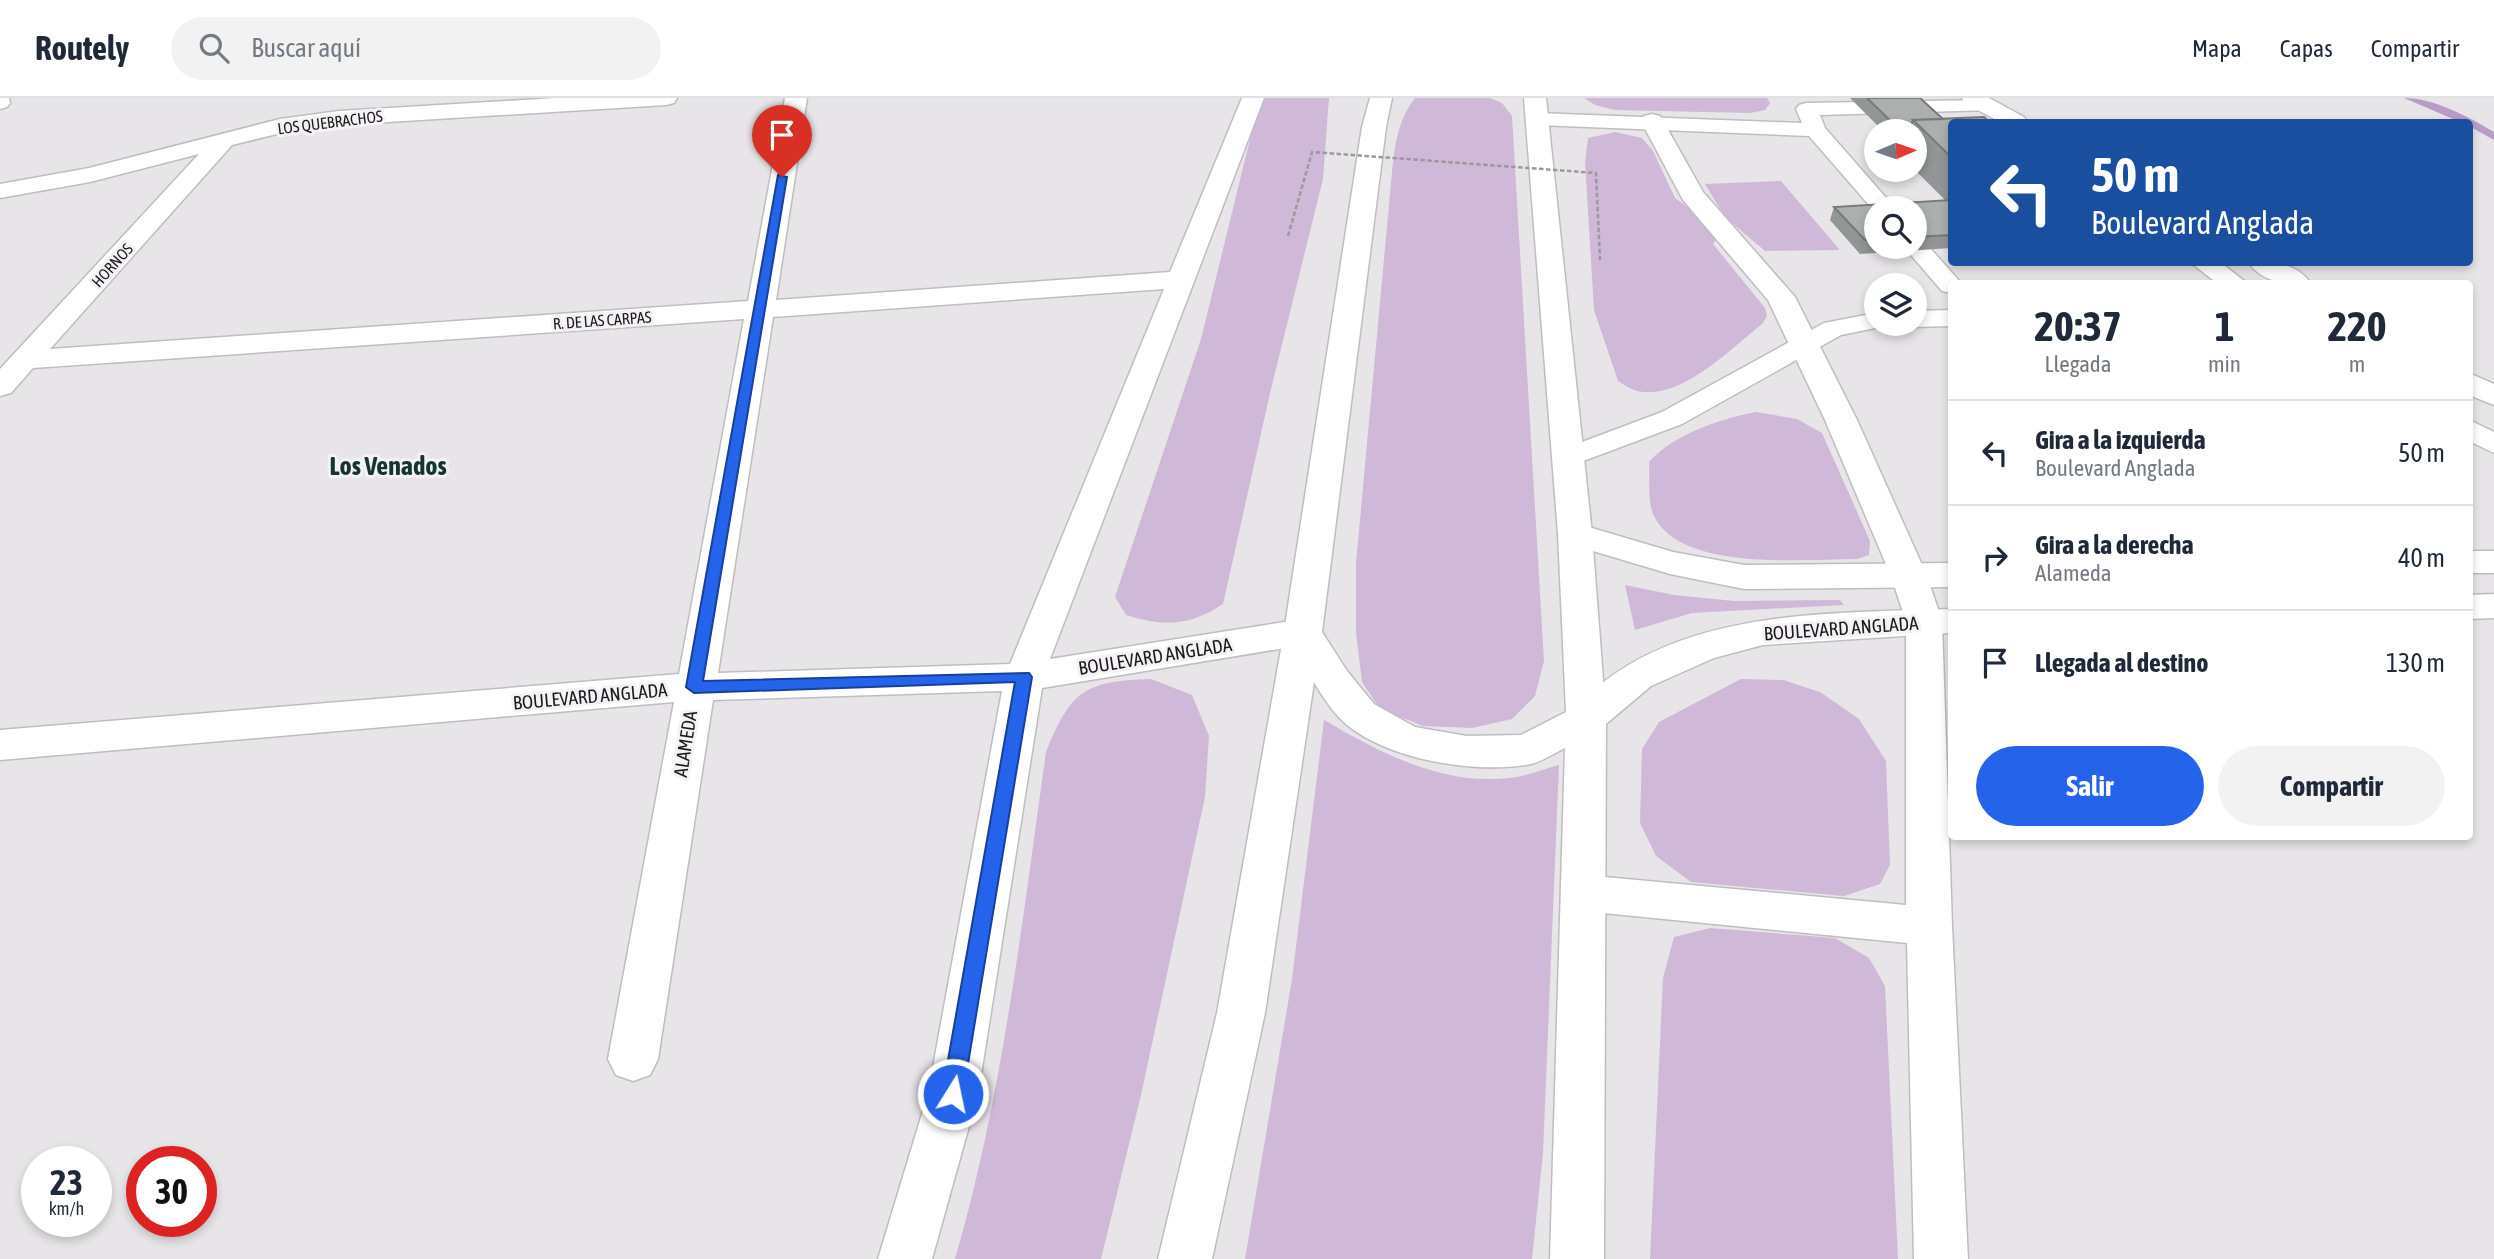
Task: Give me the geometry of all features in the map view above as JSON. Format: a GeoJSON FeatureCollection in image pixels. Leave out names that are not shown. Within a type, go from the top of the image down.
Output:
{"type":"FeatureCollection","features":[{"type":"Feature","properties":{"kind":"main road","name":"LOS QUEBRACHOS"},"geometry":{"type":"LineString","coordinates":[[0,191],[90,175],[280,126],[339,118],[666,98]]}},
{"type":"Feature","properties":{"kind":"main road","name":"ALAMEDA"},"geometry":{"type":"LineString","coordinates":[[633,1059],[796,98]]}},
{"type":"Feature","properties":{"kind":"main road"},"geometry":{"type":"LineString","coordinates":[[905,1259],[953,1094],[1024,677],[1253,98]]}},
{"type":"Feature","properties":{"kind":"main road"},"geometry":{"type":"LineString","coordinates":[[1185,1259],[1241,1013],[1303,632],[1374,127],[1381,98]]}},
{"type":"Feature","properties":{"kind":"main road"},"geometry":{"type":"LineString","coordinates":[[1374,127],[1387,106],[1398,98]]}},
{"type":"Feature","properties":{"kind":"main road"},"geometry":{"type":"LineString","coordinates":[[1529,105],[1568,457],[1586,719],[1577,1259]]}},
{"type":"Feature","properties":{"kind":"main road"},"geometry":{"type":"LineString","coordinates":[[1978,109],[2007,119]]}},
{"type":"Feature","properties":{"kind":"main road"},"geometry":{"type":"LineString","coordinates":[[1652,121],[1692,195],[1781,297],[1842,420],[1909,576],[1938,621],[1929,926],[1941,1259]]}},
{"type":"Feature","properties":{"kind":"main road","name":"HORNOS"},"geometry":{"type":"LineString","coordinates":[[0,387],[223,142]]}},
{"type":"Feature","properties":{"kind":"main road"},"geometry":{"type":"LineString","coordinates":[[2268,266],[2291,280]]}},
{"type":"Feature","properties":{"kind":"main road","name":"R. DE LAS CARPAS"},"geometry":{"type":"LineString","coordinates":[[25,360],[1179,280]]}},
{"type":"Feature","properties":{"kind":"main road"},"geometry":{"type":"LineString","coordinates":[[2473,384],[2494,396]]}},
{"type":"Feature","properties":{"kind":"main road"},"geometry":{"type":"LineString","coordinates":[[1575,534],[1670,564],[1744,577],[1948,575]]}},
{"type":"Feature","properties":{"kind":"main road"},"geometry":{"type":"LineString","coordinates":[[2473,562],[2494,562]]}},
{"type":"Feature","properties":{"kind":"main road"},"geometry":{"type":"LineString","coordinates":[[2473,607],[2494,606]]}},
{"type":"Feature","properties":{"kind":"main road","name":"BOULEVARD ANGLADA"},"geometry":{"type":"LineString","coordinates":[[0,745],[694,687],[1024,677],[1303,632],[1334,681],[1360,715],[1406,740],[1467,751],[1527,750],[1586,719],[1637,676],[1702,648],[1763,632],[1938,621]]}},
{"type":"Feature","properties":{"kind":"main road"},"geometry":{"type":"LineString","coordinates":[[1583,893],[1929,926]]}},
{"type":"Feature","properties":{"kind":"lane"},"geometry":{"type":"LineString","coordinates":[[1873,196],[1815,130],[1803,103],[1978,109]]}},
{"type":"Feature","properties":{"kind":"lane"},"geometry":{"type":"LineString","coordinates":[[1529,105],[1652,121],[1815,130]]}},
{"type":"Feature","properties":{"kind":"lane"},"geometry":{"type":"LineString","coordinates":[[1927,259],[1948,283]]}},
{"type":"Feature","properties":{"kind":"lane"},"geometry":{"type":"LineString","coordinates":[[2208,266],[2230,280]]}},
{"type":"Feature","properties":{"kind":"lane"},"geometry":{"type":"LineString","coordinates":[[1927,319],[1948,318]]}},
{"type":"Feature","properties":{"kind":"lane"},"geometry":{"type":"LineString","coordinates":[[1568,457],[1672,418],[1833,329],[1864,323]]}},
{"type":"Feature","properties":{"kind":"lane"},"geometry":{"type":"LineString","coordinates":[[2473,431],[2494,444]]}},
{"type":"Feature","properties":{"kind":"path"},"geometry":{"type":"LineString","coordinates":[[1288,236],[1312,152],[1596,173],[1600,261]]}},
{"type":"Feature","properties":{"kind":"shaded area"},"geometry":{"type":"Polygon","coordinates":[[[1264,98],[1329,98],[1323,179],[1271,389],[1223,604],[1188,620],[1165,623],[1140,619],[1126,615],[1115,597],[1201,339],[1253,127],[1264,98]]]}},
{"type":"Feature","properties":{"kind":"shaded area"},"geometry":{"type":"Polygon","coordinates":[[[1415,98],[1490,98],[1502,103],[1512,116],[1544,661],[1535,696],[1512,719],[1472,728],[1423,726],[1380,709],[1362,682],[1356,633],[1356,563],[1392,172],[1401,124],[1415,98]]]}},
{"type":"Feature","properties":{"kind":"shaded area"},"geometry":{"type":"Polygon","coordinates":[[[1584,98],[1767,98],[1770,103],[1765,110],[1750,113],[1615,110],[1595,105],[1584,98]]]}},
{"type":"Feature","properties":{"kind":"shaded area"},"geometry":{"type":"Polygon","coordinates":[[[1615,132],[1642,138],[1653,151],[1675,198],[1698,215],[1717,238],[1713,244],[1765,308],[1767,316],[1762,324],[1704,371],[1671,388],[1654,392],[1637,391],[1618,381],[1594,310],[1585,162],[1588,138],[1615,132]]]}},
{"type":"Feature","properties":{"kind":"shaded area"},"geometry":{"type":"Polygon","coordinates":[[[1781,181],[1839,250],[1765,251],[1725,217],[1705,184],[1781,181]]]}},
{"type":"Feature","properties":{"kind":"shaded area"},"geometry":{"type":"Polygon","coordinates":[[[1756,412],[1797,419],[1822,433],[1870,541],[1869,555],[1857,559],[1746,558],[1716,554],[1690,546],[1668,534],[1652,510],[1649,462],[1671,443],[1698,429],[1756,412]]]}},
{"type":"Feature","properties":{"kind":"shaded area"},"geometry":{"type":"Polygon","coordinates":[[[1625,585],[1674,595],[1734,601],[1840,600],[1844,605],[1692,613],[1635,630],[1625,585]]]}},
{"type":"Feature","properties":{"kind":"shaded area"},"geometry":{"type":"Polygon","coordinates":[[[1151,679],[1192,695],[1209,736],[1205,797],[1141,1095],[1101,1259],[955,1259],[972,1197],[999,1071],[1046,752],[1064,715],[1083,693],[1110,683],[1151,679]]]}},
{"type":"Feature","properties":{"kind":"shaded area"},"geometry":{"type":"Polygon","coordinates":[[[1741,679],[1783,680],[1820,692],[1859,719],[1886,761],[1890,865],[1880,884],[1844,896],[1691,882],[1656,856],[1640,823],[1642,749],[1659,722],[1741,679]]]}},
{"type":"Feature","properties":{"kind":"shaded area"},"geometry":{"type":"Polygon","coordinates":[[[1324,720],[1392,756],[1440,773],[1465,778],[1517,777],[1559,765],[1543,1153],[1532,1259],[1245,1259],[1292,979],[1324,720]]]}},
{"type":"Feature","properties":{"kind":"shaded area"},"geometry":{"type":"Polygon","coordinates":[[[1710,928],[1835,938],[1869,958],[1885,986],[1898,1259],[1650,1259],[1663,978],[1674,937],[1710,928]]]}},
{"type":"Feature","properties":{"kind":"building"},"geometry":{"type":"Polygon","coordinates":[[[1867,98],[1920,98],[1943,119],[1927,120],[1889,119],[1867,98]]]}},
{"type":"Feature","properties":{"kind":"building"},"geometry":{"type":"Polygon","coordinates":[[[1984,117],[1986,119],[1948,119],[1948,154],[1927,134],[1927,119],[1984,117]]]}},
{"type":"Feature","properties":{"kind":"building"},"geometry":{"type":"Polygon","coordinates":[[[1948,200],[1948,235],[1927,236],[1927,201],[1948,200]]]}},
{"type":"Feature","properties":{"kind":"building"},"geometry":{"type":"Polygon","coordinates":[[[1864,205],[1864,239],[1834,207],[1864,205]]]}},
{"type":"Feature","properties":{"kind":"waterway"},"geometry":{"type":"LineString","coordinates":[[2409,98],[2461,119]]}},
{"type":"Feature","properties":{"kind":"waterway"},"geometry":{"type":"LineString","coordinates":[[2473,124],[2494,137]]}},
{"type":"Feature","properties":{"kind":"district","name":"Los Venados"},"geometry":{"type":"Point","coordinates":[388,466]}},
{"type":"Feature","properties":{"kind":"route"},"geometry":{"type":"LineString","coordinates":[[782,177],[694,687],[1024,677],[953,1094]]}}]}
